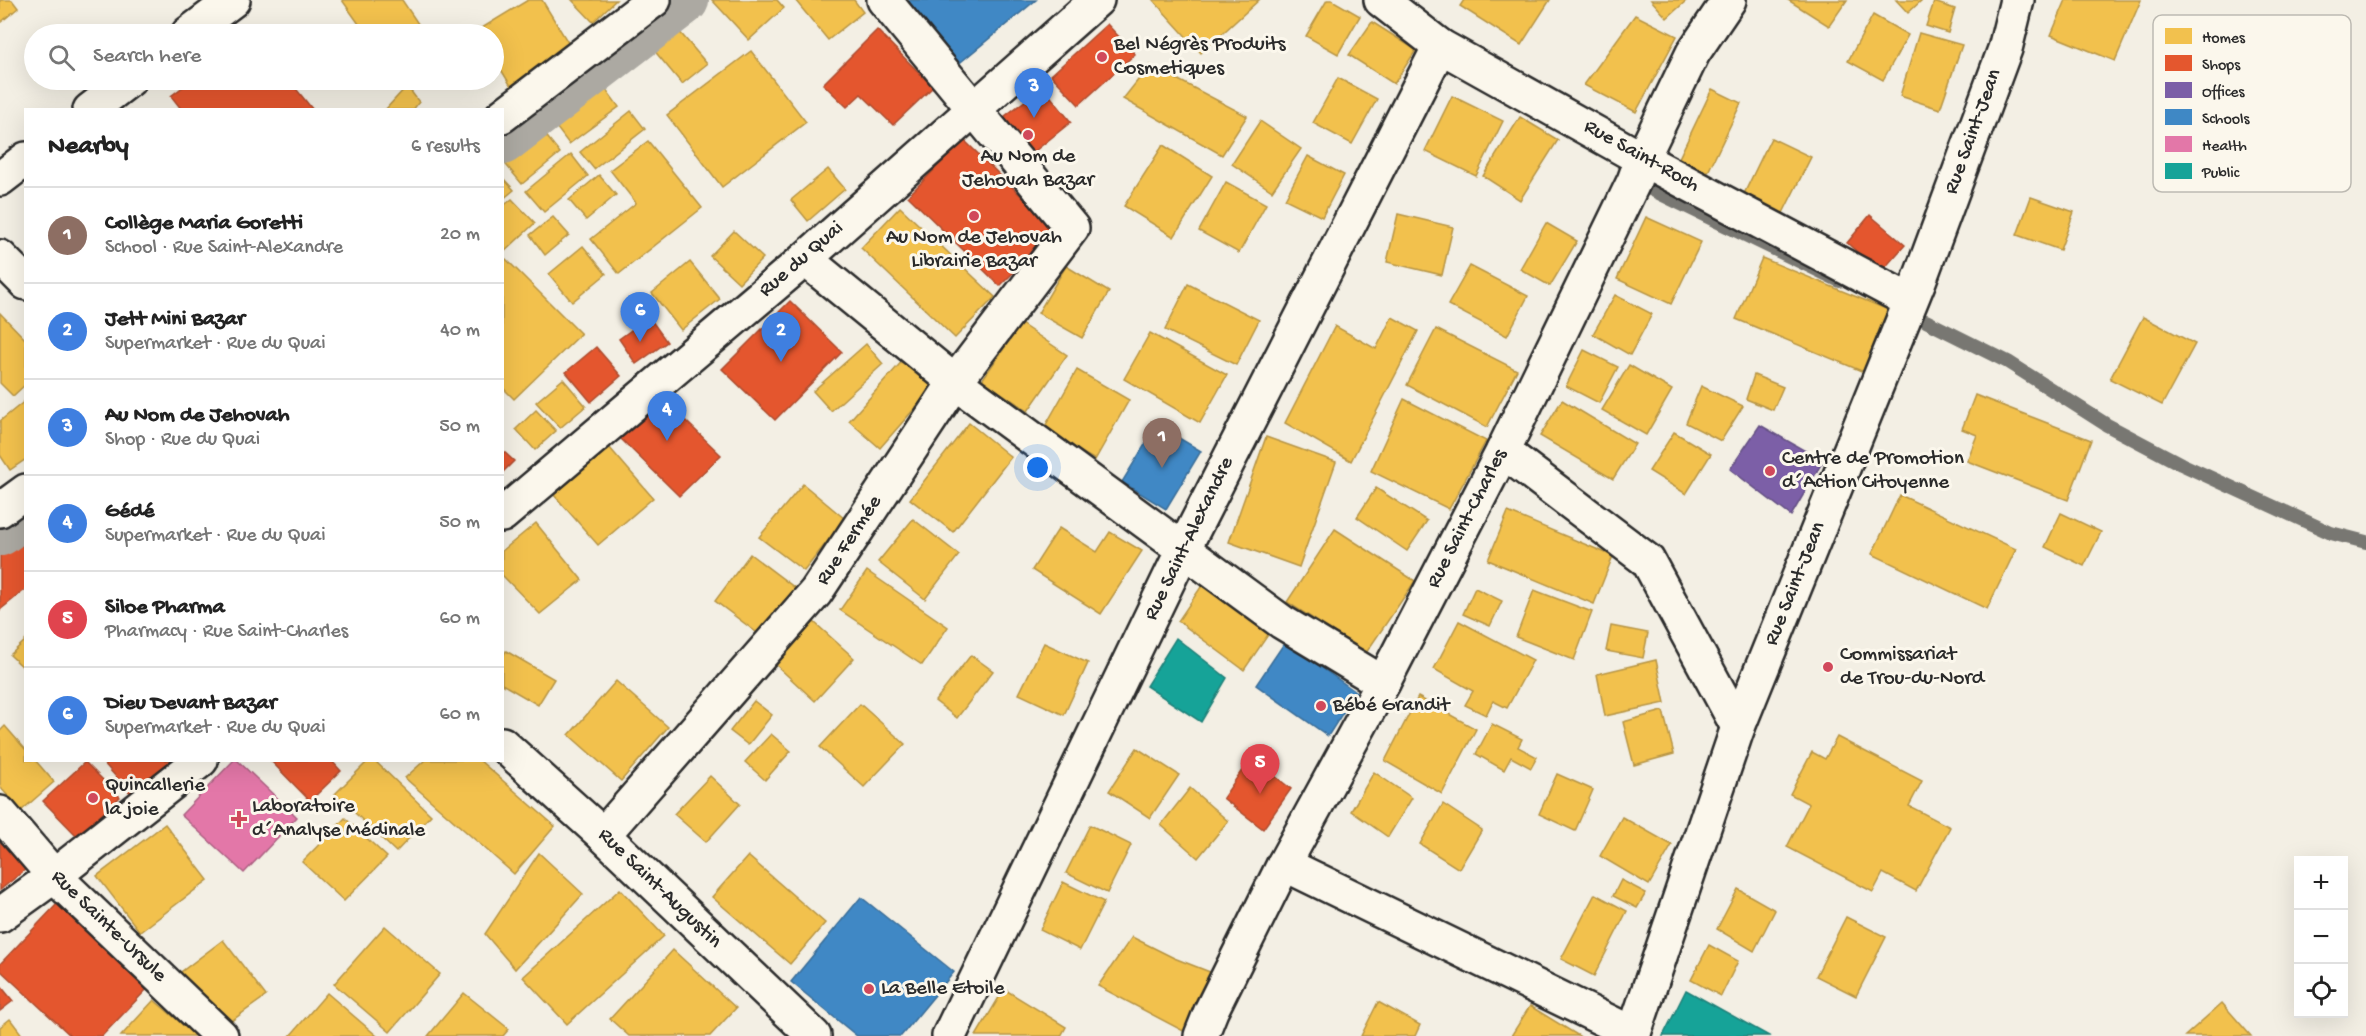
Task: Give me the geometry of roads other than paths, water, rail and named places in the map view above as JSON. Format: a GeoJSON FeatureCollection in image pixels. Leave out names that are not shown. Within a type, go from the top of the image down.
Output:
{"type":"FeatureCollection","features":[{"type":"Feature","properties":{"kind":"street"},"geometry":{"type":"LineString","coordinates":[[201,24],[233,0]]}},
{"type":"Feature","properties":{"kind":"street"},"geometry":{"type":"LineString","coordinates":[[504,114],[654,0]]}},
{"type":"Feature","properties":{"kind":"street"},"geometry":{"type":"LineString","coordinates":[[884,0],[974,109]]}},
{"type":"Feature","properties":{"kind":"street","name":"Rue du Quai"},"geometry":{"type":"LineString","coordinates":[[504,513],[805,259],[1098,0]]}},
{"type":"Feature","properties":{"kind":"street","name":"Rue Saint-Roch"},"geometry":{"type":"LineString","coordinates":[[1382,0],[1440,46],[1642,159],[1910,301]]}},
{"type":"Feature","properties":{"kind":"street","name":"Rue Saint-Charles"},"geometry":{"type":"LineString","coordinates":[[1201,1036],[1211,1011],[1284,864],[1383,683],[1503,451],[1629,192],[1642,159],[1693,53],[1730,0]]}},
{"type":"Feature","properties":{"kind":"street","name":"Rue Saint-Jean"},"geometry":{"type":"LineString","coordinates":[[1634,1035],[1738,727],[1910,301],[2004,49],[2017,0]]}},
{"type":"Feature","properties":{"kind":"street","name":"Rue Saint-Alexandre"},"geometry":{"type":"LineString","coordinates":[[949,1036],[1184,548],[1440,46]]}},
{"type":"Feature","properties":{"kind":"street"},"geometry":{"type":"LineString","coordinates":[[93,108],[116,90]]}},
{"type":"Feature","properties":{"kind":"street","name":"Rue Fermée"},"geometry":{"type":"LineString","coordinates":[[603,835],[816,592],[955,382],[1072,228],[974,109]]}},
{"type":"Feature","properties":{"kind":"street"},"geometry":{"type":"LineString","coordinates":[[0,178],[24,160]]}},
{"type":"Feature","properties":{"kind":"street"},"geometry":{"type":"LineString","coordinates":[[0,257],[24,281]]}},
{"type":"Feature","properties":{"kind":"street"},"geometry":{"type":"LineString","coordinates":[[805,259],[955,382],[1282,622],[1383,683]]}},
{"type":"Feature","properties":{"kind":"street"},"geometry":{"type":"LineString","coordinates":[[1503,451],[1648,561],[1738,727]]}},
{"type":"Feature","properties":{"kind":"street"},"geometry":{"type":"LineString","coordinates":[[0,510],[24,492]]}},
{"type":"Feature","properties":{"kind":"street","name":"Rue Saint-Augustin"},"geometry":{"type":"LineString","coordinates":[[504,746],[603,835],[795,1030]]}},
{"type":"Feature","properties":{"kind":"street"},"geometry":{"type":"LineString","coordinates":[[0,915],[54,876],[198,762]]}},
{"type":"Feature","properties":{"kind":"street","name":"Rue Sainte-Ursule"},"geometry":{"type":"LineString","coordinates":[[0,813],[54,876],[221,1036]]}},
{"type":"Feature","properties":{"kind":"street"},"geometry":{"type":"LineString","coordinates":[[1284,864],[1634,1035]]}},
{"type":"Feature","properties":{"kind":"waterway"},"geometry":{"type":"LineString","coordinates":[[504,138],[684,0]]}},
{"type":"Feature","properties":{"kind":"waterway"},"geometry":{"type":"LineString","coordinates":[[1634,181],[1840,281]]}},
{"type":"Feature","properties":{"kind":"waterway"},"geometry":{"type":"LineString","coordinates":[[1926,321],[2008,362],[2107,425],[2181,464],[2331,533],[2366,542]]}},
{"type":"Feature","properties":{"kind":"waterway"},"geometry":{"type":"LineString","coordinates":[[0,531],[24,513]]}},
{"type":"Feature","properties":{"kind":"place","name":"Bel Négrès Produits Cosmetiques"},"geometry":{"type":"Point","coordinates":[1102,57]}},
{"type":"Feature","properties":{"kind":"place","name":"Au Nom de Jehovah"},"geometry":{"type":"Point","coordinates":[1034,118]}},
{"type":"Feature","properties":{"kind":"place","name":"Au Nom de Jehovah Bazar"},"geometry":{"type":"Point","coordinates":[1028,135]}},
{"type":"Feature","properties":{"kind":"place","name":"Au Nom de Jehovah Librairie Bazar"},"geometry":{"type":"Point","coordinates":[974,216]}},
{"type":"Feature","properties":{"kind":"place","name":"Dieu Devant Bazar"},"geometry":{"type":"Point","coordinates":[640,342]}},
{"type":"Feature","properties":{"kind":"place","name":"Jett Mini Bazar"},"geometry":{"type":"Point","coordinates":[781,362]}},
{"type":"Feature","properties":{"kind":"place","name":"Gédé"},"geometry":{"type":"Point","coordinates":[667,441]}},
{"type":"Feature","properties":{"kind":"place","name":"Collège Maria Goretti"},"geometry":{"type":"Point","coordinates":[1162,468]}},
{"type":"Feature","properties":{"kind":"place","name":"Centre de Promotion d´Action Citoyenne"},"geometry":{"type":"Point","coordinates":[1770,471]}},
{"type":"Feature","properties":{"kind":"place","name":"Commissariat de Trou-du-Nord"},"geometry":{"type":"Point","coordinates":[1828,667]}},
{"type":"Feature","properties":{"kind":"place","name":"Bébé Grandit"},"geometry":{"type":"Point","coordinates":[1321,706]}},
{"type":"Feature","properties":{"kind":"place","name":"Siloe Pharma"},"geometry":{"type":"Point","coordinates":[1260,794]}},
{"type":"Feature","properties":{"kind":"place","name":"Quincallerie la joie"},"geometry":{"type":"Point","coordinates":[93,798]}},
{"type":"Feature","properties":{"kind":"place","name":"Laboratoire d´Analyse Médinale"},"geometry":{"type":"Point","coordinates":[239,819]}},
{"type":"Feature","properties":{"kind":"place","name":"La Belle Etoile"},"geometry":{"type":"Point","coordinates":[869,989]}}]}
